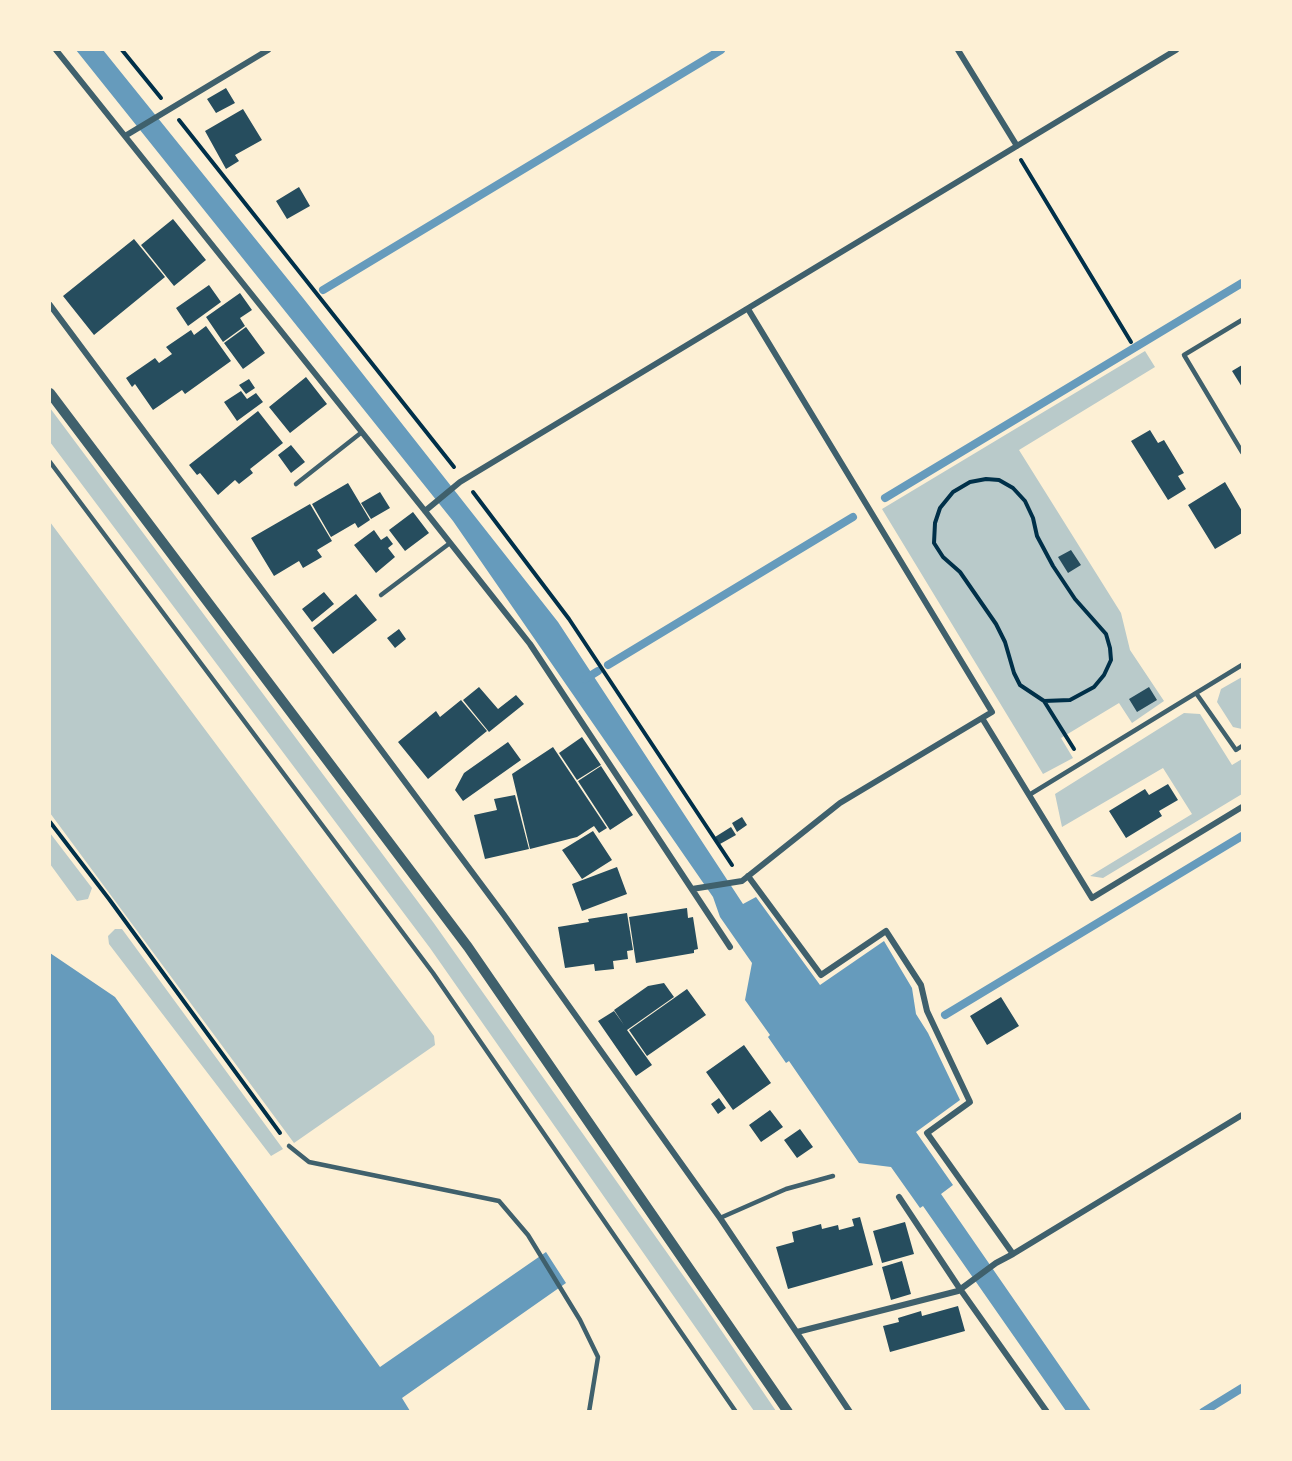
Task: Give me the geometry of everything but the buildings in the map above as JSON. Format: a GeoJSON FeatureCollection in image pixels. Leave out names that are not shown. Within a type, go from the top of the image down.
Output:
{"type":"FeatureCollection","features":[{"type":"Feature","properties":{"kind":"street"},"geometry":{"type":"LineString","coordinates":[[56,50],[129,134],[362,432],[428,509],[450,543],[530,644],[730,946]]}},
{"type":"Feature","properties":{"kind":"street"},"geometry":{"type":"LineString","coordinates":[[129,134],[268,50]]}},
{"type":"Feature","properties":{"kind":"street"},"geometry":{"type":"LineString","coordinates":[[958,50],[1015,147]]}},
{"type":"Feature","properties":{"kind":"street"},"geometry":{"type":"LineString","coordinates":[[428,509],[462,481],[1176,50]]}},
{"type":"Feature","properties":{"kind":"street"},"geometry":{"type":"LineString","coordinates":[[50,305],[504,915],[720,1218],[850,1412]]}},
{"type":"Feature","properties":{"kind":"street"},"geometry":{"type":"LineString","coordinates":[[693,889],[745,878],[840,803],[992,712],[748,309]]}},
{"type":"Feature","properties":{"kind":"street"},"geometry":{"type":"LineString","coordinates":[[50,393],[468,947],[788,1412]]}},
{"type":"Feature","properties":{"kind":"street"},"geometry":{"type":"LineString","coordinates":[[982,718],[1092,898],[1242,807]]}},
{"type":"Feature","properties":{"kind":"street"},"geometry":{"type":"LineString","coordinates":[[745,878],[821,975],[886,931],[921,985],[927,1011],[970,1102],[927,1133],[1013,1254]]}},
{"type":"Feature","properties":{"kind":"street"},"geometry":{"type":"LineString","coordinates":[[797,1332],[960,1289],[996,1263],[1242,1115]]}},
{"type":"Feature","properties":{"kind":"street"},"geometry":{"type":"LineString","coordinates":[[899,1197],[960,1289],[1047,1412]]}},
{"type":"Feature","properties":{"kind":"lane"},"geometry":{"type":"LineString","coordinates":[[1242,320],[1184,355],[1242,452]]}},
{"type":"Feature","properties":{"kind":"lane"},"geometry":{"type":"LineString","coordinates":[[296,484],[362,432]]}},
{"type":"Feature","properties":{"kind":"lane"},"geometry":{"type":"LineString","coordinates":[[50,462],[433,973],[736,1412]]}},
{"type":"Feature","properties":{"kind":"lane"},"geometry":{"type":"LineString","coordinates":[[381,595],[450,543]]}},
{"type":"Feature","properties":{"kind":"lane"},"geometry":{"type":"LineString","coordinates":[[1029,795],[1242,665]]}},
{"type":"Feature","properties":{"kind":"lane"},"geometry":{"type":"LineString","coordinates":[[1196,693],[1236,750],[1242,746]]}},
{"type":"Feature","properties":{"kind":"lane"},"geometry":{"type":"LineString","coordinates":[[289,1146],[309,1162],[499,1201],[528,1235],[580,1320],[598,1357],[589,1412]]}},
{"type":"Feature","properties":{"kind":"lane"},"geometry":{"type":"LineString","coordinates":[[720,1218],[786,1189],[833,1176]]}},
{"type":"Feature","properties":{"kind":"path"},"geometry":{"type":"LineString","coordinates":[[122,50],[569,619],[731,865],[745,878]]}},
{"type":"Feature","properties":{"kind":"path"},"geometry":{"type":"LineString","coordinates":[[1015,147],[1131,342]]}},
{"type":"Feature","properties":{"kind":"path"},"geometry":{"type":"LineString","coordinates":[[1044,701],[1070,700],[1094,687],[1104,675],[1111,660],[1106,634],[1075,599],[1053,566],[1037,536],[1033,518],[1025,501],[1013,488],[999,480],[986,479],[970,482],[953,492],[940,508],[935,524],[934,543],[943,556],[960,572],[991,616],[1005,642],[1014,674],[1020,685],[1044,701],[1082,762]]}},
{"type":"Feature","properties":{"kind":"path"},"geometry":{"type":"LineString","coordinates":[[50,822],[289,1146]]}},
{"type":"Feature","properties":{"kind":"shaded area"},"geometry":{"type":"Polygon","coordinates":[[[1145,351],[1155,367],[1019,450],[1121,613],[1130,650],[1164,701],[1132,723],[1119,703],[1061,738],[1073,758],[1043,774],[882,509],[1145,351]]]}},
{"type":"Feature","properties":{"kind":"shaded area"},"geometry":{"type":"Polygon","coordinates":[[[50,408],[433,922],[704,1305],[776,1411],[754,1411],[430,948],[50,442],[50,408]]]}},
{"type":"Feature","properties":{"kind":"shaded area"},"geometry":{"type":"Polygon","coordinates":[[[50,522],[434,1036],[435,1045],[294,1143],[50,813],[50,522]]]}},
{"type":"Feature","properties":{"kind":"shaded area"},"geometry":{"type":"Polygon","coordinates":[[[1242,677],[1242,729],[1233,727],[1217,702],[1221,689],[1242,677]]]}},
{"type":"Feature","properties":{"kind":"shaded area"},"geometry":{"type":"Polygon","coordinates":[[[1184,713],[1200,714],[1232,765],[1242,759],[1242,794],[1103,878],[1090,876],[1192,814],[1163,768],[1062,827],[1055,794],[1184,713]]]}},
{"type":"Feature","properties":{"kind":"shaded area"},"geometry":{"type":"Polygon","coordinates":[[[50,833],[92,888],[88,899],[77,901],[50,864],[50,833]]]}},
{"type":"Feature","properties":{"kind":"shaded area"},"geometry":{"type":"Polygon","coordinates":[[[115,929],[122,929],[283,1149],[271,1156],[109,944],[108,936],[115,929]]]}},
{"type":"Feature","properties":{"kind":"water"},"geometry":{"type":"Polygon","coordinates":[[[76,50],[103,50],[303,298],[558,622],[743,904],[756,897],[820,985],[884,941],[912,988],[916,1014],[928,1033],[960,1100],[916,1132],[953,1185],[941,1194],[1091,1411],[1066,1411],[923,1206],[920,1208],[891,1167],[859,1163],[789,1061],[786,1063],[768,1037],[770,1035],[745,1000],[752,963],[720,917],[713,897],[453,521],[76,50]]]}},
{"type":"Feature","properties":{"kind":"water"},"geometry":{"type":"Polygon","coordinates":[[[50,953],[115,997],[380,1367],[546,1252],[566,1283],[402,1398],[410,1411],[50,1411],[50,953]]]}},
{"type":"Feature","properties":{"kind":"waterway"},"geometry":{"type":"LineString","coordinates":[[323,290],[721,50]]}},
{"type":"Feature","properties":{"kind":"waterway"},"geometry":{"type":"LineString","coordinates":[[885,498],[1242,283]]}},
{"type":"Feature","properties":{"kind":"waterway"},"geometry":{"type":"LineString","coordinates":[[608,665],[853,517]]}},
{"type":"Feature","properties":{"kind":"waterway"},"geometry":{"type":"LineString","coordinates":[[585,679],[598,671]]}},
{"type":"Feature","properties":{"kind":"waterway"},"geometry":{"type":"LineString","coordinates":[[945,1015],[1242,836]]}},
{"type":"Feature","properties":{"kind":"waterway"},"geometry":{"type":"LineString","coordinates":[[1203,1412],[1242,1388]]}}]}
